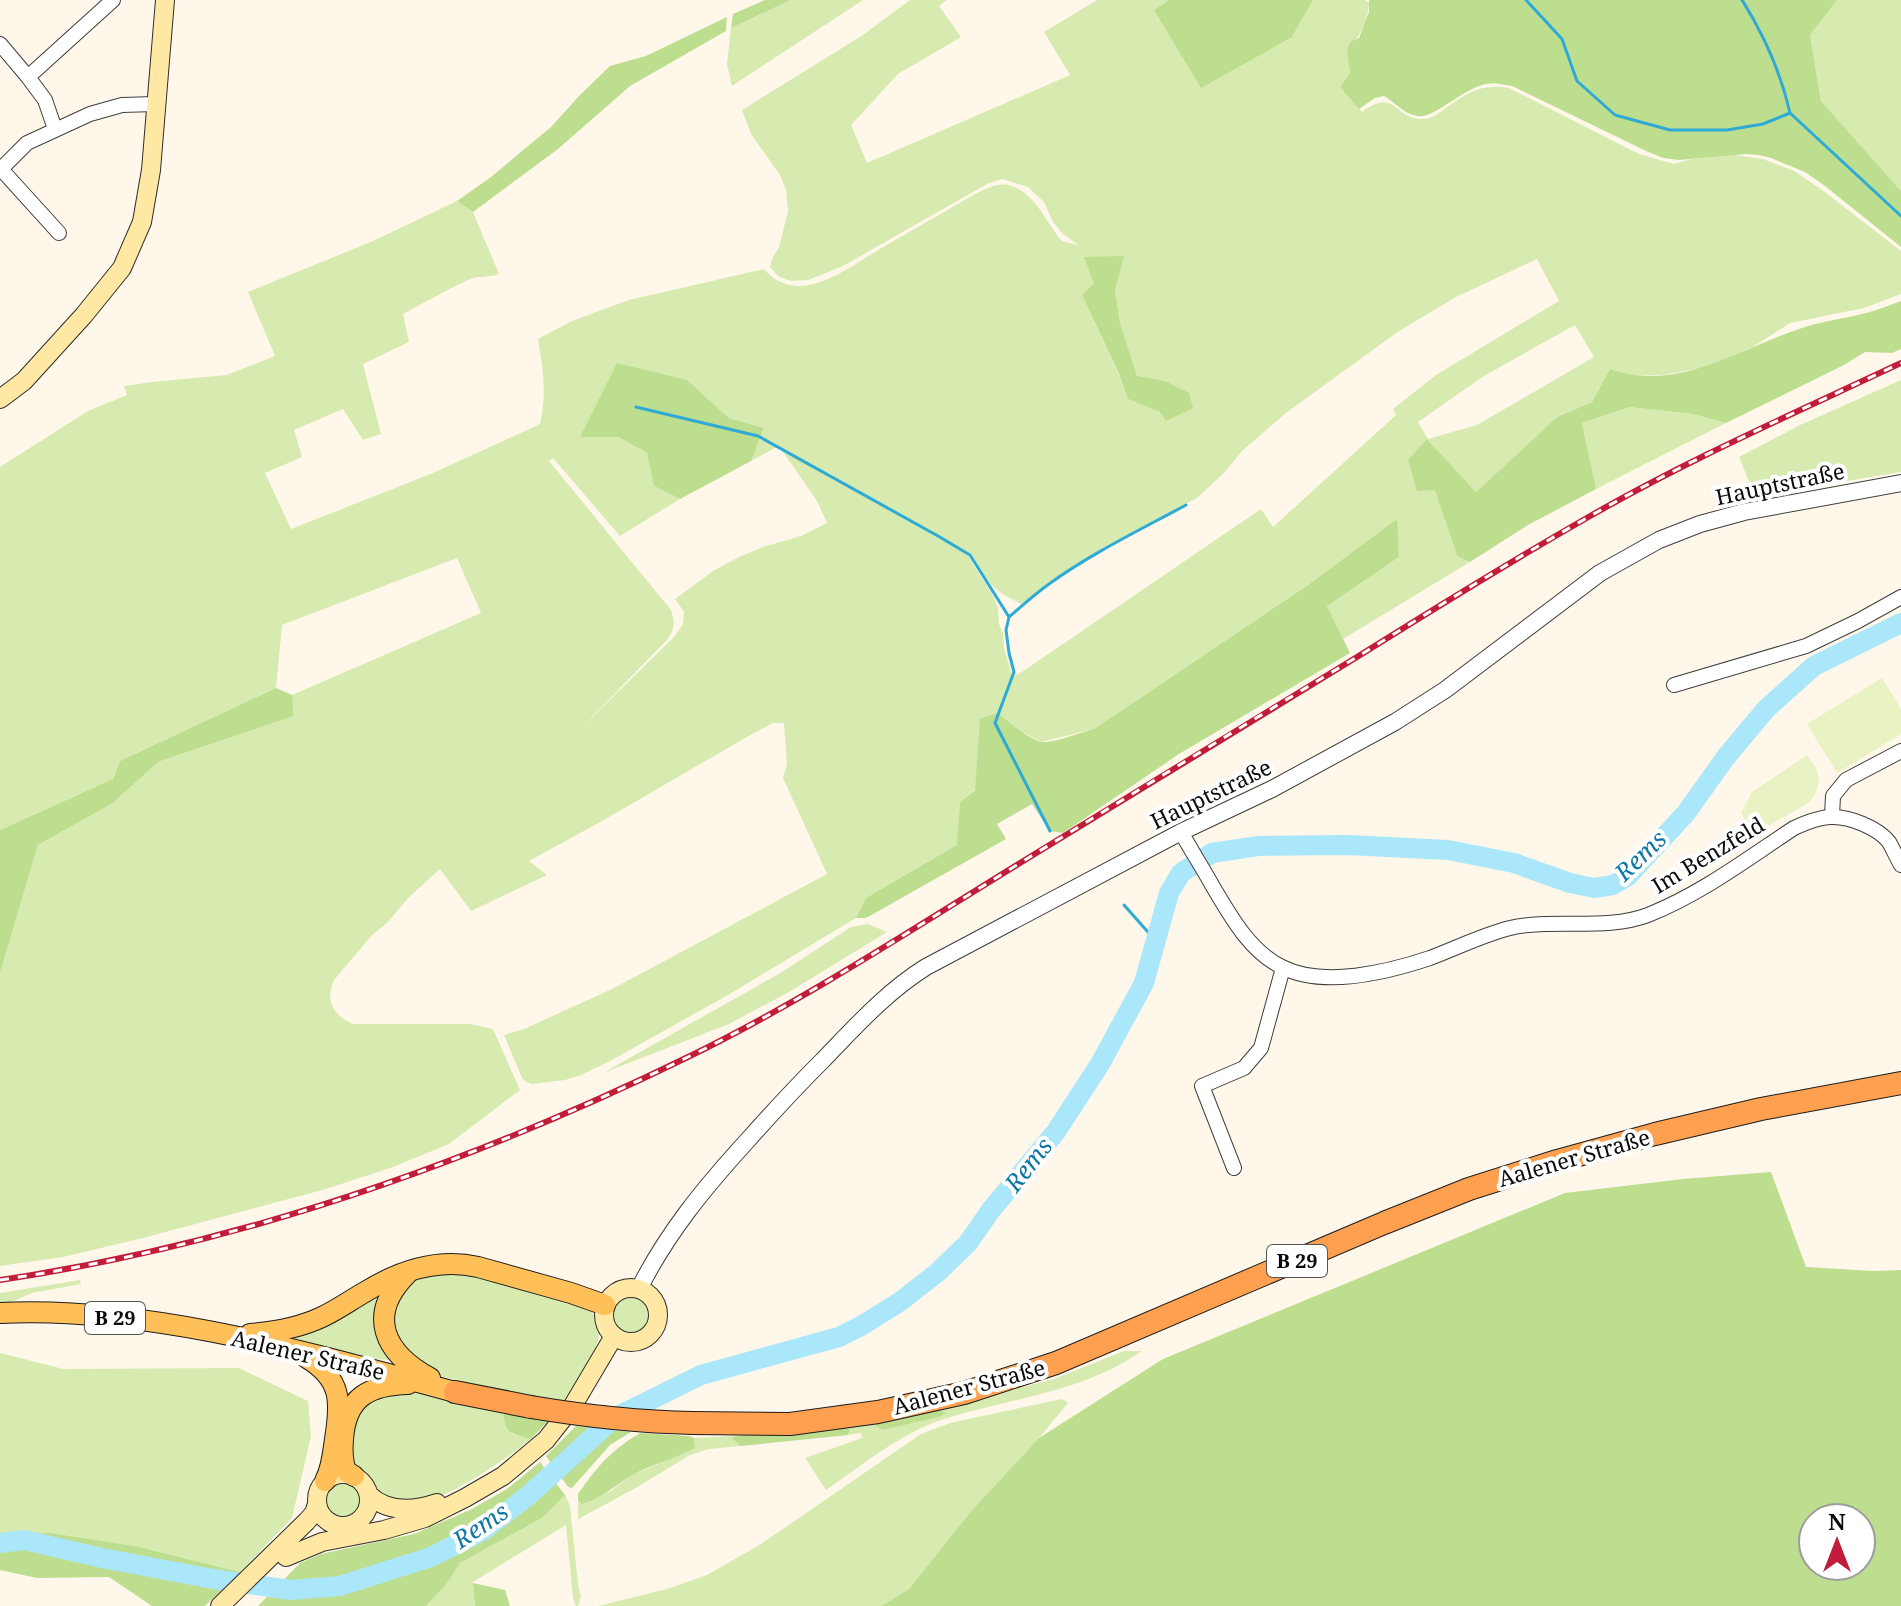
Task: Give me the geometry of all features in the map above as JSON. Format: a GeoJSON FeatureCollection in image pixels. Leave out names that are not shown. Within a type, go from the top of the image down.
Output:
{"type":"FeatureCollection","features":[{"type":"Feature","properties":{"kind":"highway","name":"Aalener Straße"},"geometry":{"type":"LineString","coordinates":[[455,1392],[531,1407],[661,1423],[790,1424],[878,1412],[964,1393],[1056,1363],[1469,1189],[1655,1134],[1761,1109],[1901,1083]]}},
{"type":"Feature","properties":{"kind":"main road"},"geometry":{"type":"LineString","coordinates":[[0,399],[24,381],[122,268],[142,222],[151,170],[165,0]]}},
{"type":"Feature","properties":{"kind":"main road"},"geometry":{"type":"LineString","coordinates":[[230,1336],[274,1332],[310,1323],[368,1290],[438,1263],[463,1263],[560,1289],[605,1305]]}},
{"type":"Feature","properties":{"kind":"main road"},"geometry":{"type":"LineString","coordinates":[[408,1272],[397,1283],[384,1310],[388,1339],[406,1363],[455,1392]]}},
{"type":"Feature","properties":{"kind":"main road"},"geometry":{"type":"LineString","coordinates":[[631,1287],[639,1289],[654,1300],[658,1317],[651,1333],[629,1342],[614,1336],[605,1322],[605,1305],[616,1292],[631,1287]]}},
{"type":"Feature","properties":{"kind":"main road","name":"Aalener Straße"},"geometry":{"type":"LineString","coordinates":[[0,1313],[75,1314],[179,1326],[293,1350],[455,1392]]}},
{"type":"Feature","properties":{"kind":"main road"},"geometry":{"type":"LineString","coordinates":[[277,1560],[322,1542],[425,1518],[483,1488],[522,1462],[546,1440],[565,1416],[614,1336]]}},
{"type":"Feature","properties":{"kind":"main road"},"geometry":{"type":"LineString","coordinates":[[236,1606],[314,1513],[317,1496],[332,1460],[338,1415],[334,1383],[311,1360],[293,1350]]}},
{"type":"Feature","properties":{"kind":"main road"},"geometry":{"type":"LineString","coordinates":[[426,1384],[384,1386],[364,1394],[355,1401],[345,1418],[342,1449],[346,1471],[364,1485],[376,1502],[385,1506],[419,1508],[443,1502],[504,1465],[565,1416]]}},
{"type":"Feature","properties":{"kind":"main road"},"geometry":{"type":"LineString","coordinates":[[325,1481],[339,1474],[354,1476]]}},
{"type":"Feature","properties":{"kind":"main road"},"geometry":{"type":"LineString","coordinates":[[358,1522],[368,1508],[369,1495]]}},
{"type":"Feature","properties":{"kind":"main road"},"geometry":{"type":"LineString","coordinates":[[317,1504],[323,1517],[334,1525]]}},
{"type":"Feature","properties":{"kind":"main road"},"geometry":{"type":"LineString","coordinates":[[220,1606],[305,1538],[325,1527],[438,1512]]}},
{"type":"Feature","properties":{"kind":"street"},"geometry":{"type":"LineString","coordinates":[[28,77],[113,0]]}},
{"type":"Feature","properties":{"kind":"street"},"geometry":{"type":"LineString","coordinates":[[0,44],[45,100],[55,129]]}},
{"type":"Feature","properties":{"kind":"street"},"geometry":{"type":"LineString","coordinates":[[59,233],[1,169],[27,143],[90,114],[122,105],[155,104]]}},
{"type":"Feature","properties":{"kind":"street","name":"Hauptstraße"},"geometry":{"type":"LineString","coordinates":[[639,1289],[654,1258],[677,1224],[793,1090],[888,995],[926,967],[1181,832],[1272,789],[1395,722],[1445,690],[1600,573],[1659,540],[1744,512],[1901,483]]}},
{"type":"Feature","properties":{"kind":"street"},"geometry":{"type":"LineString","coordinates":[[1674,685],[1806,646],[1901,597]]}},
{"type":"Feature","properties":{"kind":"street"},"geometry":{"type":"LineString","coordinates":[[1901,751],[1846,780],[1833,796],[1832,816],[1874,829],[1888,840],[1901,865]]}},
{"type":"Feature","properties":{"kind":"street","name":"Im Benzfeld"},"geometry":{"type":"LineString","coordinates":[[1181,832],[1237,926],[1250,942],[1283,968],[1323,978],[1380,971],[1429,958],[1510,928],[1536,924],[1603,923],[1645,916],[1689,896],[1794,828],[1832,816]]}},
{"type":"Feature","properties":{"kind":"street"},"geometry":{"type":"LineString","coordinates":[[1234,1168],[1202,1086],[1244,1068],[1261,1048],[1283,968]]}},
{"type":"Feature","properties":{"kind":"green space"},"geometry":{"type":"Polygon","coordinates":[[[765,0],[791,0],[731,28],[733,14],[765,0]]]}},
{"type":"Feature","properties":{"kind":"green space"},"geometry":{"type":"Polygon","coordinates":[[[791,0],[863,0],[732,86],[727,64],[731,28],[791,0]]]}},
{"type":"Feature","properties":{"kind":"green space"},"geometry":{"type":"Polygon","coordinates":[[[910,0],[947,0],[939,6],[961,37],[898,74],[851,125],[867,163],[1070,75],[1044,32],[1097,0],[1169,0],[1154,10],[1292,37],[1313,0],[1365,0],[1369,3],[1367,17],[1347,51],[1350,73],[1340,87],[1362,112],[1382,102],[1413,118],[1427,119],[1475,90],[1509,88],[1639,154],[1674,164],[1733,155],[1763,159],[1794,171],[1821,189],[1901,251],[1901,294],[1864,308],[1790,323],[1753,347],[1708,367],[1663,375],[1630,376],[1610,369],[1592,402],[1557,417],[1476,492],[1428,440],[1417,491],[1435,489],[1457,556],[1470,562],[1343,639],[1327,606],[1399,557],[1396,520],[1308,585],[1094,729],[1041,742],[1024,733],[960,802],[958,845],[866,898],[856,918],[728,995],[581,1075],[565,1080],[526,1082],[504,1035],[612,989],[827,874],[783,778],[787,764],[784,723],[773,723],[747,737],[529,861],[547,875],[471,911],[440,869],[372,935],[334,980],[330,995],[333,1007],[353,1024],[470,1024],[493,1029],[520,1090],[449,1144],[393,1167],[326,1189],[143,1238],[63,1257],[0,1266],[0,973],[38,845],[113,803],[158,762],[292,716],[292,695],[481,613],[457,558],[282,625],[276,688],[120,761],[113,779],[0,830],[0,467],[88,411],[127,395],[124,386],[227,375],[275,356],[248,292],[373,241],[457,201],[473,212],[499,274],[468,280],[403,314],[409,342],[363,364],[381,434],[363,440],[343,409],[294,430],[302,457],[265,473],[291,529],[433,473],[540,424],[544,392],[538,339],[572,321],[629,300],[764,269],[785,284],[801,286],[822,282],[973,195],[996,185],[1008,185],[1026,194],[1062,241],[1078,245],[1062,233],[1044,202],[1028,187],[1002,179],[987,184],[843,266],[808,280],[791,281],[778,276],[770,267],[779,247],[788,211],[786,190],[780,175],[751,134],[742,110],[863,35],[910,0]],[[1537,259],[1456,297],[1399,331],[1286,413],[1242,451],[1197,498],[1103,548],[1050,581],[1022,604],[997,589],[986,578],[971,553],[967,554],[998,607],[999,624],[1012,675],[1019,674],[1261,509],[1273,527],[1396,415],[1393,409],[1436,375],[1559,301],[1537,259]],[[1094,283],[1082,295],[1128,399],[1161,412],[1165,381],[1137,377],[1120,323],[1115,290],[1094,283]],[[1575,325],[1484,376],[1418,422],[1428,439],[1477,425],[1594,357],[1575,325]],[[687,380],[580,437],[618,437],[647,453],[654,486],[680,499],[620,536],[553,458],[549,461],[671,610],[674,622],[668,639],[578,731],[674,637],[683,624],[684,612],[675,599],[713,571],[739,557],[801,536],[827,523],[817,501],[779,446],[751,461],[764,428],[729,418],[687,380]]]}},
{"type":"Feature","properties":{"kind":"green space"},"geometry":{"type":"Polygon","coordinates":[[[1169,0],[1313,0],[1292,37],[1201,88],[1154,10],[1169,0]]]}},
{"type":"Feature","properties":{"kind":"green space"},"geometry":{"type":"Polygon","coordinates":[[[1369,0],[1837,0],[1810,35],[1821,101],[1901,191],[1901,247],[1805,172],[1759,155],[1679,160],[1663,158],[1512,86],[1493,83],[1477,87],[1424,116],[1408,113],[1384,96],[1359,109],[1340,87],[1350,73],[1347,51],[1350,42],[1359,38],[1369,12],[1369,0]]]}},
{"type":"Feature","properties":{"kind":"green space"},"geometry":{"type":"Polygon","coordinates":[[[1837,0],[1901,0],[1901,191],[1821,101],[1810,35],[1837,0]]]}},
{"type":"Feature","properties":{"kind":"green space"},"geometry":{"type":"Polygon","coordinates":[[[727,17],[726,31],[630,86],[558,149],[473,212],[457,201],[551,127],[610,66],[646,56],[727,17]]]}},
{"type":"Feature","properties":{"kind":"green space"},"geometry":{"type":"Polygon","coordinates":[[[1124,256],[1115,290],[1120,323],[1137,376],[1165,381],[1189,393],[1193,408],[1166,421],[1160,412],[1128,399],[1082,295],[1094,283],[1084,257],[1124,256]]]}},
{"type":"Feature","properties":{"kind":"green space"},"geometry":{"type":"Polygon","coordinates":[[[1901,301],[1901,349],[1892,353],[1865,352],[1726,423],[1693,414],[1629,407],[1582,423],[1596,489],[1528,525],[1470,562],[1457,556],[1435,490],[1417,491],[1408,460],[1427,439],[1476,492],[1557,417],[1592,402],[1610,369],[1635,375],[1659,376],[1683,372],[1807,326],[1866,313],[1901,301]]]}},
{"type":"Feature","properties":{"kind":"green space"},"geometry":{"type":"Polygon","coordinates":[[[617,363],[687,380],[729,418],[764,428],[751,461],[680,499],[654,486],[647,453],[618,437],[580,437],[617,363]]]}},
{"type":"Feature","properties":{"kind":"green space"},"geometry":{"type":"Polygon","coordinates":[[[1901,380],[1901,472],[1755,496],[1739,457],[1800,425],[1901,380]]]}},
{"type":"Feature","properties":{"kind":"green space"},"geometry":{"type":"Polygon","coordinates":[[[1629,407],[1693,414],[1726,423],[1596,489],[1582,423],[1629,407]]]}},
{"type":"Feature","properties":{"kind":"green space"},"geometry":{"type":"Polygon","coordinates":[[[1397,519],[1399,557],[1327,606],[1350,653],[1179,754],[1063,833],[1050,831],[1032,804],[997,824],[1006,839],[866,918],[856,918],[866,898],[957,845],[960,802],[975,790],[980,719],[997,713],[1025,734],[1042,742],[1094,729],[1308,585],[1397,519]]]}},
{"type":"Feature","properties":{"kind":"green space"},"geometry":{"type":"Polygon","coordinates":[[[1882,678],[1901,709],[1901,734],[1837,773],[1807,724],[1882,678]]]}},
{"type":"Feature","properties":{"kind":"green space"},"geometry":{"type":"Polygon","coordinates":[[[276,688],[292,695],[293,716],[158,762],[113,803],[38,845],[0,973],[0,830],[113,779],[120,761],[276,688]]]}},
{"type":"Feature","properties":{"kind":"green space"},"geometry":{"type":"Polygon","coordinates":[[[1807,755],[1816,768],[1819,780],[1810,802],[1754,834],[1741,813],[1752,792],[1807,755]]]}},
{"type":"Feature","properties":{"kind":"green space"},"geometry":{"type":"Polygon","coordinates":[[[868,924],[887,932],[789,992],[729,1024],[603,1073],[782,972],[851,927],[868,924]]]}},
{"type":"Feature","properties":{"kind":"green space"},"geometry":{"type":"Polygon","coordinates":[[[1771,1172],[1806,1267],[1901,1270],[1901,1606],[881,1606],[909,1589],[972,1510],[1039,1438],[1163,1359],[1565,1193],[1771,1172]]]}},
{"type":"Feature","properties":{"kind":"green space"},"geometry":{"type":"Polygon","coordinates":[[[464,1271],[565,1299],[592,1312],[600,1329],[598,1341],[563,1404],[526,1399],[437,1375],[397,1347],[391,1318],[394,1304],[412,1281],[427,1274],[464,1271]]]}},
{"type":"Feature","properties":{"kind":"green space"},"geometry":{"type":"Polygon","coordinates":[[[80,1280],[81,1284],[32,1293],[9,1303],[0,1303],[0,1293],[80,1280]]]}},
{"type":"Feature","properties":{"kind":"green space"},"geometry":{"type":"Polygon","coordinates":[[[380,1288],[399,1361],[367,1358],[279,1335],[380,1288]]]}},
{"type":"Feature","properties":{"kind":"green space"},"geometry":{"type":"Polygon","coordinates":[[[631,1295],[645,1301],[651,1315],[645,1329],[631,1335],[617,1329],[611,1315],[617,1301],[631,1295]]]}},
{"type":"Feature","properties":{"kind":"green space"},"geometry":{"type":"Polygon","coordinates":[[[1124,1351],[1142,1351],[1119,1365],[1070,1385],[926,1426],[881,1451],[826,1490],[805,1458],[862,1438],[861,1433],[848,1435],[850,1430],[840,1425],[876,1421],[883,1430],[939,1417],[945,1413],[938,1409],[1054,1379],[1124,1351]]]}},
{"type":"Feature","properties":{"kind":"green space"},"geometry":{"type":"Polygon","coordinates":[[[0,1353],[63,1369],[239,1368],[308,1401],[311,1436],[292,1518],[240,1572],[135,1546],[51,1533],[0,1533],[0,1353]]]}},
{"type":"Feature","properties":{"kind":"green space"},"geometry":{"type":"Polygon","coordinates":[[[406,1389],[504,1412],[512,1434],[531,1439],[477,1477],[430,1500],[408,1503],[381,1496],[367,1477],[352,1465],[352,1415],[363,1402],[406,1389]]]}},
{"type":"Feature","properties":{"kind":"green space"},"geometry":{"type":"Polygon","coordinates":[[[1062,1399],[1068,1403],[972,1510],[909,1589],[881,1606],[598,1606],[667,1589],[707,1575],[761,1544],[921,1434],[950,1423],[1062,1399]]]}},
{"type":"Feature","properties":{"kind":"green space"},"geometry":{"type":"Polygon","coordinates":[[[938,1409],[946,1413],[883,1430],[875,1425],[876,1421],[938,1409]]]}},
{"type":"Feature","properties":{"kind":"green space"},"geometry":{"type":"Polygon","coordinates":[[[504,1412],[548,1421],[531,1439],[510,1432],[504,1412]]]}},
{"type":"Feature","properties":{"kind":"green space"},"geometry":{"type":"Polygon","coordinates":[[[840,1425],[850,1430],[848,1435],[741,1446],[732,1439],[736,1436],[840,1425]]]}},
{"type":"Feature","properties":{"kind":"green space"},"geometry":{"type":"Polygon","coordinates":[[[576,1426],[631,1432],[610,1445],[572,1488],[568,1487],[546,1456],[576,1426]]]}},
{"type":"Feature","properties":{"kind":"green space"},"geometry":{"type":"Polygon","coordinates":[[[640,1433],[689,1436],[694,1438],[695,1448],[639,1472],[582,1504],[578,1494],[592,1475],[613,1453],[640,1433]]]}},
{"type":"Feature","properties":{"kind":"green space"},"geometry":{"type":"Polygon","coordinates":[[[736,1436],[733,1440],[741,1446],[709,1449],[690,1455],[580,1518],[578,1522],[578,1500],[582,1503],[611,1491],[632,1475],[695,1448],[694,1438],[736,1436]]]}},
{"type":"Feature","properties":{"kind":"green space"},"geometry":{"type":"Polygon","coordinates":[[[540,1462],[565,1495],[542,1518],[460,1563],[446,1585],[426,1606],[258,1606],[300,1563],[321,1554],[414,1534],[470,1510],[507,1489],[540,1462]]]}},
{"type":"Feature","properties":{"kind":"green space"},"geometry":{"type":"Polygon","coordinates":[[[343,1480],[357,1486],[363,1500],[357,1514],[343,1520],[329,1514],[323,1500],[329,1486],[343,1480]]]}},
{"type":"Feature","properties":{"kind":"green space"},"geometry":{"type":"Polygon","coordinates":[[[565,1495],[570,1506],[581,1597],[578,1606],[573,1598],[566,1525],[473,1582],[475,1606],[426,1606],[446,1585],[460,1563],[542,1518],[565,1495]]]}},
{"type":"Feature","properties":{"kind":"green space"},"geometry":{"type":"Polygon","coordinates":[[[0,1533],[51,1533],[135,1546],[240,1572],[205,1606],[152,1606],[109,1577],[37,1578],[0,1570],[0,1533]]]}},
{"type":"Feature","properties":{"kind":"green space"},"geometry":{"type":"Polygon","coordinates":[[[473,1583],[505,1590],[510,1606],[475,1606],[473,1583]]]}},
{"type":"Feature","properties":{"kind":"waterway"},"geometry":{"type":"LineString","coordinates":[[1526,0],[1562,39],[1577,81],[1615,115],[1670,130],[1727,130],[1763,124],[1790,113],[1901,216]]}},
{"type":"Feature","properties":{"kind":"waterway"},"geometry":{"type":"LineString","coordinates":[[1742,0],[1771,55],[1790,113]]}},
{"type":"Feature","properties":{"kind":"waterway"},"geometry":{"type":"LineString","coordinates":[[636,407],[758,436],[970,555],[1009,617],[1006,630],[1014,672],[995,723],[1050,831]]}},
{"type":"Feature","properties":{"kind":"waterway"},"geometry":{"type":"LineString","coordinates":[[1010,616],[1082,562],[1186,505]]}},
{"type":"Feature","properties":{"kind":"waterway","name":"Rems"},"geometry":{"type":"LineString","coordinates":[[0,1543],[24,1540],[213,1579],[291,1590],[340,1586],[431,1557],[484,1530],[530,1494],[614,1418],[701,1375],[839,1337],[901,1301],[938,1272],[968,1243],[991,1210],[1055,1133],[1100,1064],[1144,983],[1169,893],[1181,873],[1212,853],[1258,846],[1348,845],[1448,850],[1514,863],[1570,883],[1594,888],[1613,885],[1628,876],[1686,813],[1726,757],[1766,709],[1814,666],[1901,623]]}},
{"type":"Feature","properties":{"kind":"waterway"},"geometry":{"type":"LineString","coordinates":[[1124,905],[1155,940]]}},
{"type":"Feature","properties":{"kind":"railway"},"geometry":{"type":"LineString","coordinates":[[0,1280],[89,1265],[178,1245],[352,1195],[523,1132],[688,1057],[856,964],[1585,519],[1702,457],[1901,363]]}}]}
